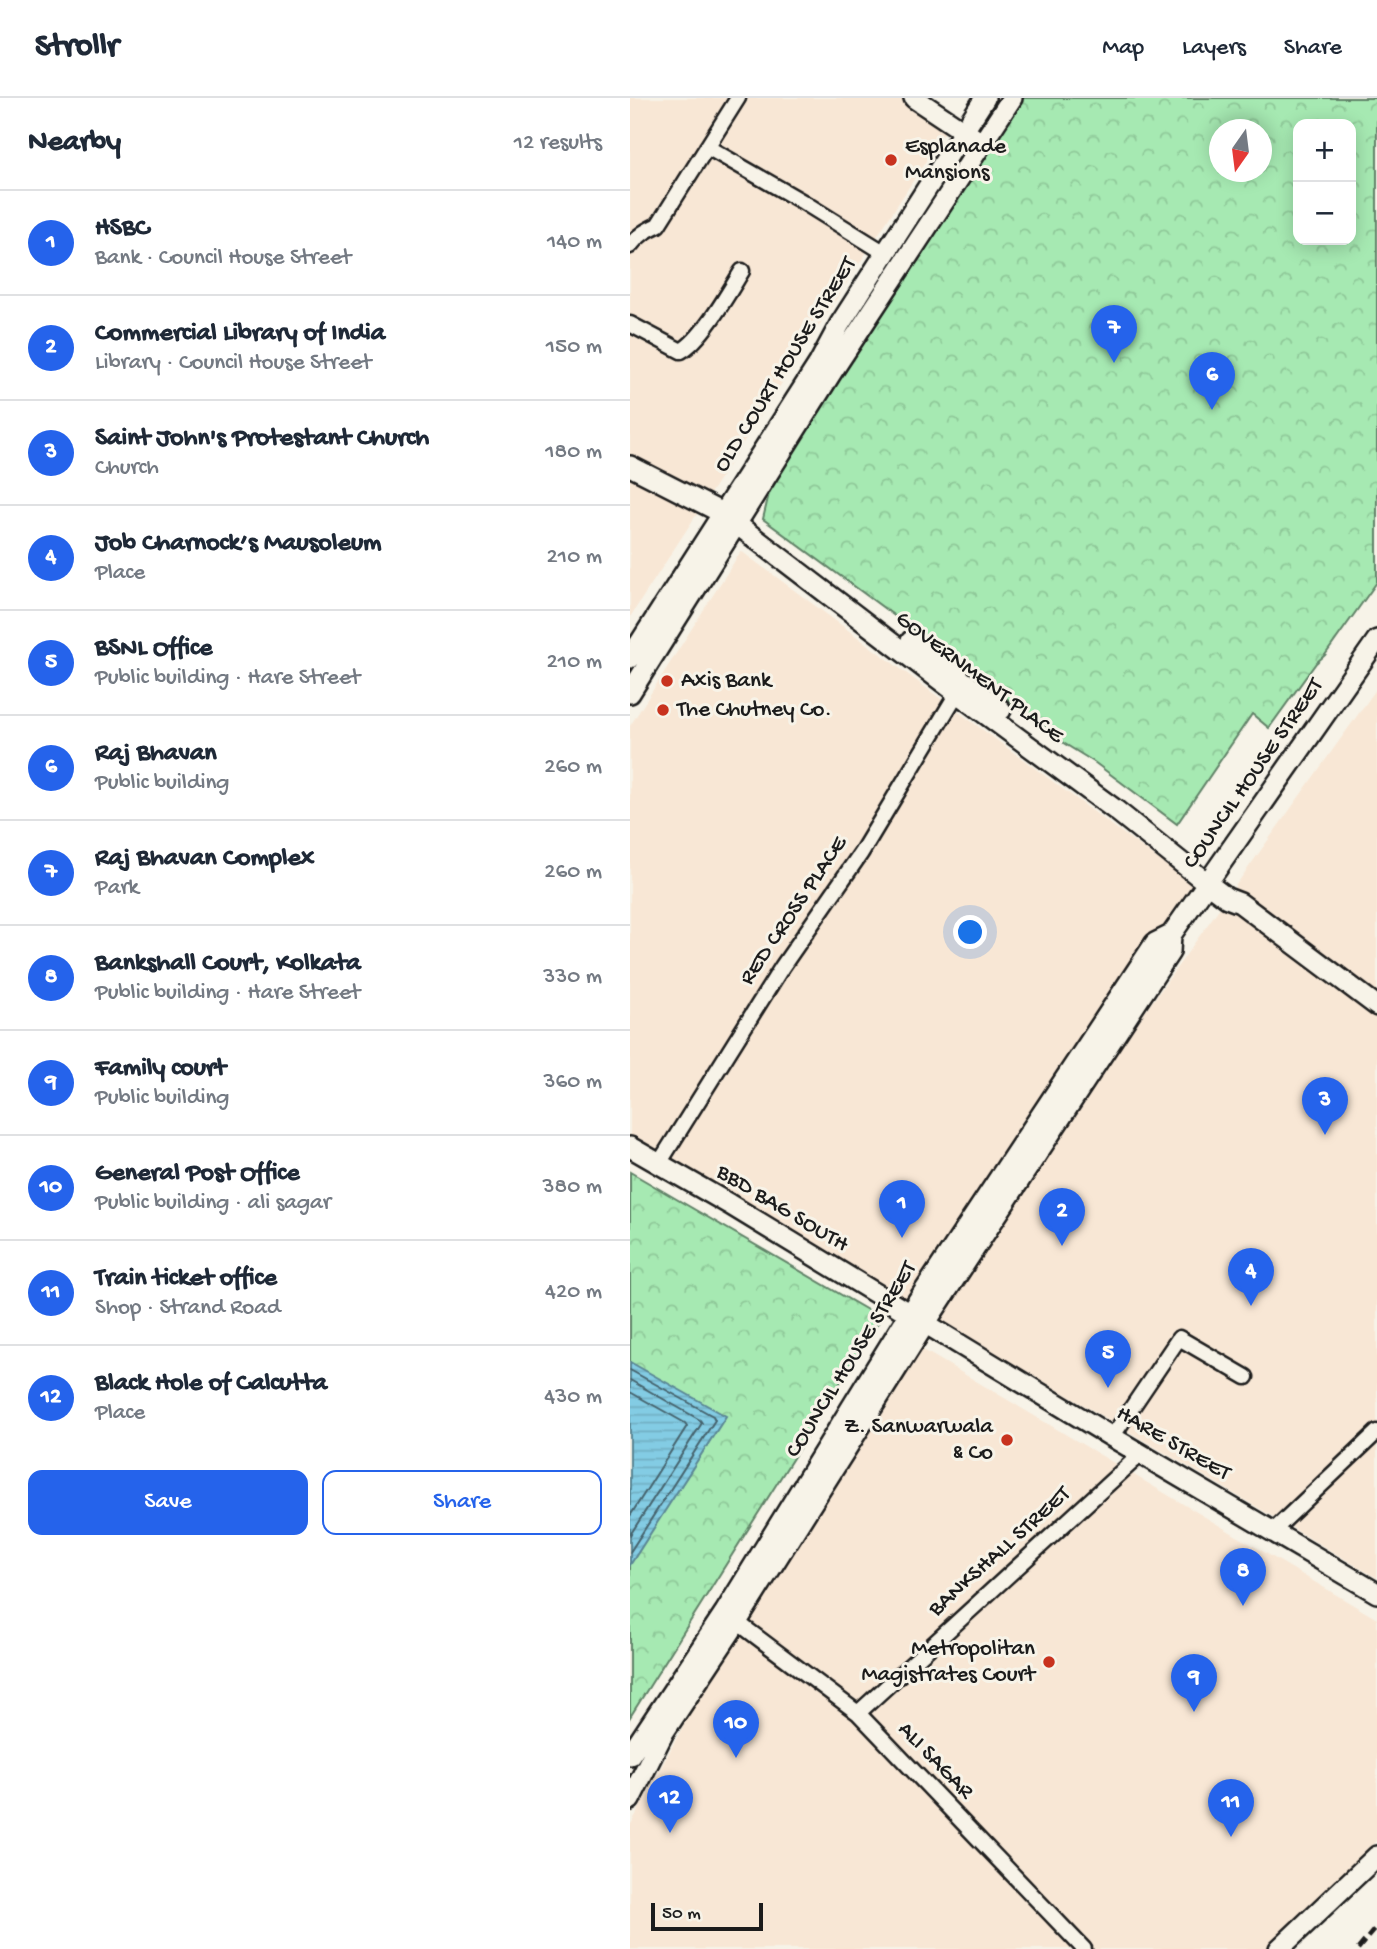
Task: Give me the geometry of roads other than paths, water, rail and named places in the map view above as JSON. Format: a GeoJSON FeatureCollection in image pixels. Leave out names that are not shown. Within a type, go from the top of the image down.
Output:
{"type":"FeatureCollection","features":[{"type":"Feature","properties":{"kind":"main road"},"geometry":{"type":"LineString","coordinates":[[914,98],[982,143]]}},
{"type":"Feature","properties":{"kind":"main road","name":"OLD COURT HOUSE STREET"},"geometry":{"type":"LineString","coordinates":[[630,659],[732,514],[840,324],[985,98]]}},
{"type":"Feature","properties":{"kind":"main road"},"geometry":{"type":"LineString","coordinates":[[630,693],[732,514],[832,372],[1012,98]]}},
{"type":"Feature","properties":{"kind":"main road","name":"GOVERNMENT PLACE"},"geometry":{"type":"LineString","coordinates":[[630,466],[732,514],[960,687],[1117,811],[1210,878],[1227,898],[1240,903],[1377,1006]]}},
{"type":"Feature","properties":{"kind":"main road","name":"COUNCIL HOUSE STREET"},"geometry":{"type":"LineString","coordinates":[[731,1617],[917,1319],[1170,952],[1171,935],[1377,640]]}},
{"type":"Feature","properties":{"kind":"main road","name":"BBD BAG SOUTH"},"geometry":{"type":"LineString","coordinates":[[630,1147],[917,1319]]}},
{"type":"Feature","properties":{"kind":"main road","name":"HARE STREET"},"geometry":{"type":"LineString","coordinates":[[917,1319],[1377,1593]]}},
{"type":"Feature","properties":{"kind":"main road"},"geometry":{"type":"LineString","coordinates":[[630,1755],[731,1617]]}},
{"type":"Feature","properties":{"kind":"main road"},"geometry":{"type":"LineString","coordinates":[[630,1800],[664,1731],[731,1617]]}},
{"type":"Feature","properties":{"kind":"main road"},"geometry":{"type":"LineString","coordinates":[[1279,1949],[1377,1856]]}},
{"type":"Feature","properties":{"kind":"street"},"geometry":{"type":"LineString","coordinates":[[630,246],[636,238],[658,225],[738,98]]}},
{"type":"Feature","properties":{"kind":"street"},"geometry":{"type":"LineString","coordinates":[[708,147],[885,253]]}},
{"type":"Feature","properties":{"kind":"street"},"geometry":{"type":"LineString","coordinates":[[630,324],[681,352],[699,335],[742,271]]}},
{"type":"Feature","properties":{"kind":"street","name":"RED CROSS PLACE"},"geometry":{"type":"LineString","coordinates":[[658,1165],[782,967],[861,853],[960,687]]}},
{"type":"Feature","properties":{"kind":"street"},"geometry":{"type":"LineString","coordinates":[[1112,1437],[1179,1338],[1246,1377]]}},
{"type":"Feature","properties":{"kind":"street"},"geometry":{"type":"LineString","coordinates":[[1272,1531],[1377,1432]]}},
{"type":"Feature","properties":{"kind":"street","name":"BANKSHALL STREET"},"geometry":{"type":"LineString","coordinates":[[858,1713],[1142,1453]]}},
{"type":"Feature","properties":{"kind":"street","name":"ALI SAGAR"},"geometry":{"type":"LineString","coordinates":[[731,1617],[858,1713],[1084,1949]]}},
{"type":"Feature","properties":{"kind":"water"},"geometry":{"type":"Polygon","coordinates":[[[630,1362],[726,1416],[630,1565],[630,1362]]]}},
{"type":"Feature","properties":{"kind":"railway"},"geometry":{"type":"LineString","coordinates":[[1358,1949],[1377,1926]]}},
{"type":"Feature","properties":{"kind":"place","name":"Esplanade Mansions"},"geometry":{"type":"Point","coordinates":[891,160]}},
{"type":"Feature","properties":{"kind":"place","name":"Raj Bhavan Complex"},"geometry":{"type":"Point","coordinates":[1114,363]}},
{"type":"Feature","properties":{"kind":"place","name":"Raj Bhavan"},"geometry":{"type":"Point","coordinates":[1212,410]}},
{"type":"Feature","properties":{"kind":"place","name":"Axis Bank"},"geometry":{"type":"Point","coordinates":[667,681]}},
{"type":"Feature","properties":{"kind":"place","name":"The Chutney Co."},"geometry":{"type":"Point","coordinates":[663,710]}},
{"type":"Feature","properties":{"kind":"place","name":"Saint John's Protestant Church"},"geometry":{"type":"Point","coordinates":[1325,1135]}},
{"type":"Feature","properties":{"kind":"place","name":"HSBC"},"geometry":{"type":"Point","coordinates":[902,1238]}},
{"type":"Feature","properties":{"kind":"place","name":"Commercial Library of India"},"geometry":{"type":"Point","coordinates":[1062,1246]}},
{"type":"Feature","properties":{"kind":"place","name":"Job Charnock’s Mausoleum"},"geometry":{"type":"Point","coordinates":[1251,1306]}},
{"type":"Feature","properties":{"kind":"place","name":"BSNL Office"},"geometry":{"type":"Point","coordinates":[1108,1388]}},
{"type":"Feature","properties":{"kind":"place","name":"Z. Sanwarwala & Co"},"geometry":{"type":"Point","coordinates":[1007,1440]}},
{"type":"Feature","properties":{"kind":"place","name":"Bankshall Court, Kolkata"},"geometry":{"type":"Point","coordinates":[1243,1606]}},
{"type":"Feature","properties":{"kind":"place","name":"Metropolitan Magistrates Court"},"geometry":{"type":"Point","coordinates":[1049,1662]}},
{"type":"Feature","properties":{"kind":"place","name":"Family court"},"geometry":{"type":"Point","coordinates":[1194,1712]}},
{"type":"Feature","properties":{"kind":"place","name":"General Post Office"},"geometry":{"type":"Point","coordinates":[736,1758]}},
{"type":"Feature","properties":{"kind":"place","name":"Black Hole of Calcutta"},"geometry":{"type":"Point","coordinates":[670,1833]}},
{"type":"Feature","properties":{"kind":"place","name":"Train ticket office"},"geometry":{"type":"Point","coordinates":[1231,1837]}}]}
